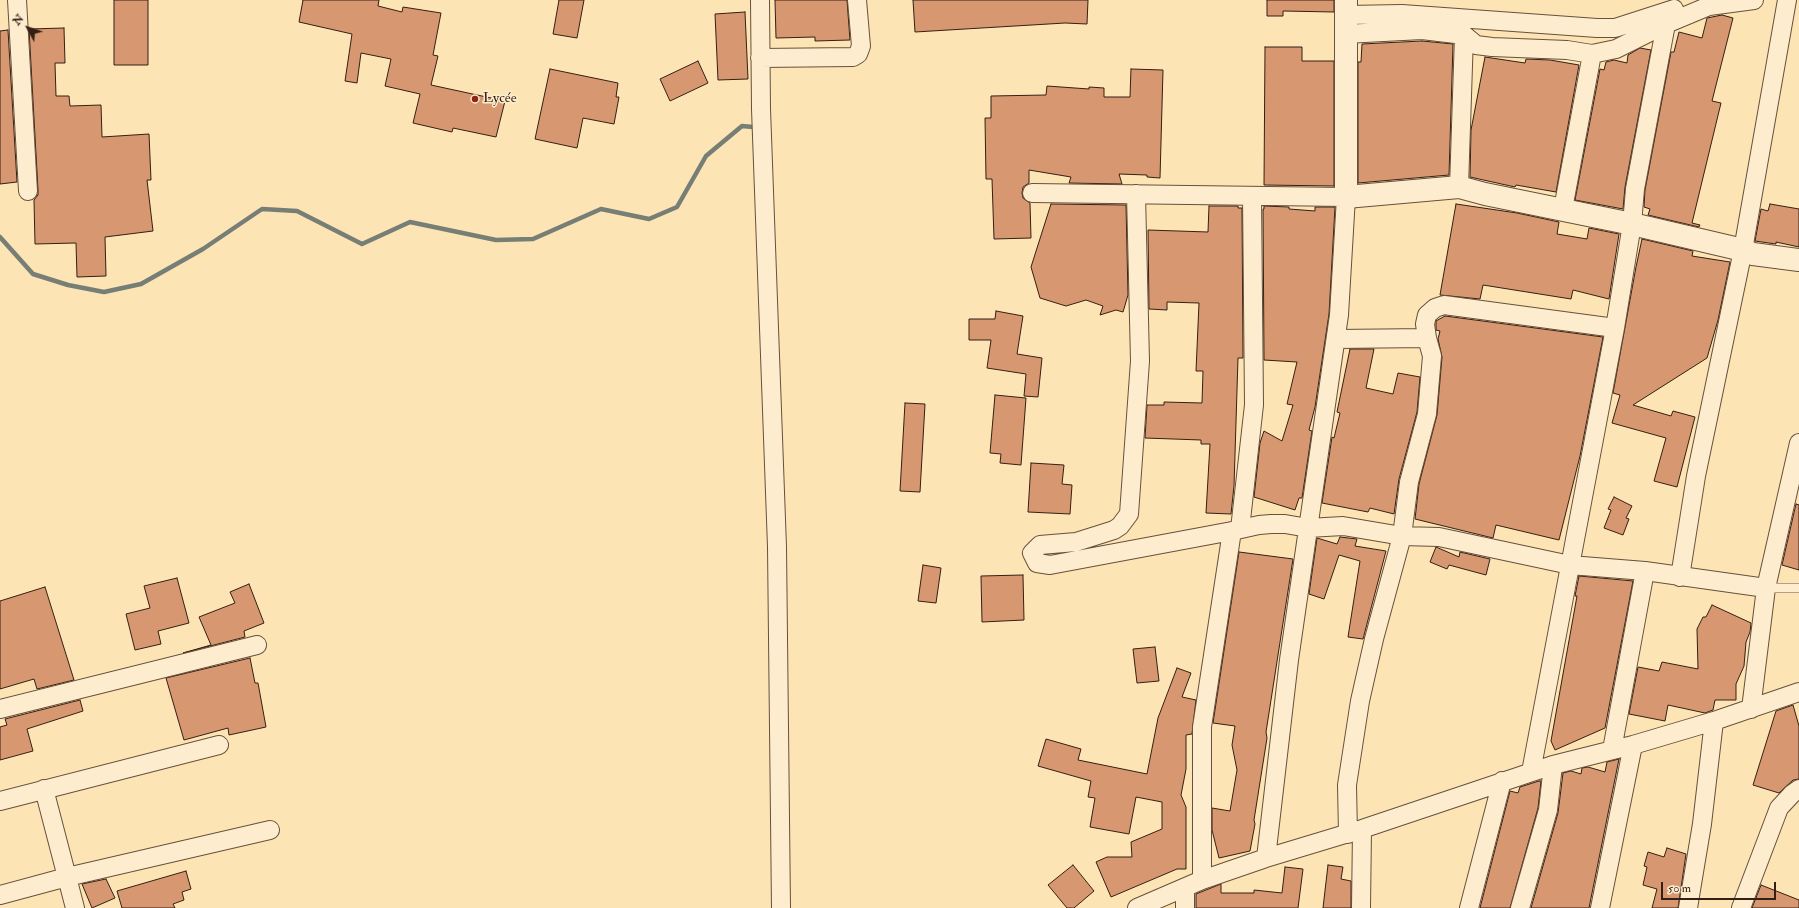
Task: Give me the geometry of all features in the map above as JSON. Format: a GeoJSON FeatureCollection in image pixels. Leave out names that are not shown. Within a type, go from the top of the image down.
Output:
{"type":"FeatureCollection","features":[{"type":"Feature","properties":{"kind":"street"},"geometry":{"type":"LineString","coordinates":[[16,0],[28,190]]}},
{"type":"Feature","properties":{"kind":"street"},"geometry":{"type":"LineString","coordinates":[[760,0],[761,109],[777,547],[780,908]]}},
{"type":"Feature","properties":{"kind":"street"},"geometry":{"type":"LineString","coordinates":[[760,58],[853,57],[858,54],[861,46],[857,0]]}},
{"type":"Feature","properties":{"kind":"street"},"geometry":{"type":"LineString","coordinates":[[1346,16],[1402,14],[1615,28],[1700,0]]}},
{"type":"Feature","properties":{"kind":"street"},"geometry":{"type":"LineString","coordinates":[[1346,16],[1422,30],[1464,35],[1476,45],[1567,50],[1592,54],[1616,49],[1666,24],[1709,6],[1754,0]]}},
{"type":"Feature","properties":{"kind":"street"},"geometry":{"type":"LineString","coordinates":[[1778,0],[1799,1]]}},
{"type":"Feature","properties":{"kind":"street"},"geometry":{"type":"LineString","coordinates":[[1680,577],[1696,476],[1743,250],[1786,0]]}},
{"type":"Feature","properties":{"kind":"street"},"geometry":{"type":"LineString","coordinates":[[1266,858],[1290,660],[1339,315],[1346,197],[1346,16]]}},
{"type":"Feature","properties":{"kind":"street"},"geometry":{"type":"LineString","coordinates":[[1531,772],[1615,328],[1632,224],[1634,189],[1666,24]]}},
{"type":"Feature","properties":{"kind":"street"},"geometry":{"type":"LineString","coordinates":[[1458,187],[1464,35]]}},
{"type":"Feature","properties":{"kind":"street"},"geometry":{"type":"LineString","coordinates":[[1563,209],[1592,54]]}},
{"type":"Feature","properties":{"kind":"street"},"geometry":{"type":"LineString","coordinates":[[1032,193],[1346,197],[1458,187],[1484,194],[1632,224],[1743,250],[1753,254],[1799,260]]}},
{"type":"Feature","properties":{"kind":"street"},"geometry":{"type":"LineString","coordinates":[[1136,194],[1140,361],[1129,514],[1120,526],[1114,530],[1076,542],[1040,545],[1032,553],[1037,563],[1050,565],[1259,525],[1285,524],[1308,528],[1343,526],[1402,536],[1439,537],[1570,565],[1645,571],[1766,588]]}},
{"type":"Feature","properties":{"kind":"street"},"geometry":{"type":"LineString","coordinates":[[1202,880],[1202,727],[1236,530],[1254,405],[1252,196]]}},
{"type":"Feature","properties":{"kind":"street"},"geometry":{"type":"LineString","coordinates":[[1361,908],[1355,831],[1347,785],[1360,701],[1374,639],[1402,536],[1409,482],[1427,414],[1432,356],[1425,324],[1427,315],[1435,308],[1444,306],[1615,328]]}},
{"type":"Feature","properties":{"kind":"street"},"geometry":{"type":"LineString","coordinates":[[1336,339],[1427,338]]}},
{"type":"Feature","properties":{"kind":"street"},"geometry":{"type":"LineString","coordinates":[[1751,709],[1766,588],[1799,443]]}},
{"type":"Feature","properties":{"kind":"street"},"geometry":{"type":"LineString","coordinates":[[1612,750],[1645,571]]}},
{"type":"Feature","properties":{"kind":"street"},"geometry":{"type":"LineString","coordinates":[[0,709],[257,645]]}},
{"type":"Feature","properties":{"kind":"street"},"geometry":{"type":"LineString","coordinates":[[1137,908],[1202,880],[1266,858],[1355,831],[1553,765],[1633,745],[1714,721],[1799,692]]}},
{"type":"Feature","properties":{"kind":"street"},"geometry":{"type":"LineString","coordinates":[[1688,908],[1702,824],[1714,721]]}},
{"type":"Feature","properties":{"kind":"street"},"geometry":{"type":"LineString","coordinates":[[0,801],[219,745]]}},
{"type":"Feature","properties":{"kind":"street"},"geometry":{"type":"LineString","coordinates":[[1600,908],[1633,745]]}},
{"type":"Feature","properties":{"kind":"street"},"geometry":{"type":"LineString","coordinates":[[1520,908],[1548,810],[1553,765]]}},
{"type":"Feature","properties":{"kind":"street"},"geometry":{"type":"LineString","coordinates":[[1469,908],[1502,781]]}},
{"type":"Feature","properties":{"kind":"street"},"geometry":{"type":"LineString","coordinates":[[44,789],[75,908]]}},
{"type":"Feature","properties":{"kind":"street"},"geometry":{"type":"LineString","coordinates":[[1741,908],[1779,808],[1792,794],[1799,790]]}},
{"type":"Feature","properties":{"kind":"street"},"geometry":{"type":"LineString","coordinates":[[2,899],[67,877],[270,830]]}},
{"type":"Feature","properties":{"kind":"street"},"geometry":{"type":"LineString","coordinates":[[1185,888],[1185,908]]}},
{"type":"Feature","properties":{"kind":"lane"},"geometry":{"type":"LineString","coordinates":[[1766,588],[1799,588]]}},
{"type":"Feature","properties":{"kind":"building"},"geometry":{"type":"Polygon","coordinates":[[[114,0],[148,0],[148,65],[114,65],[114,0]]]}},
{"type":"Feature","properties":{"kind":"building"},"geometry":{"type":"Polygon","coordinates":[[[303,0],[379,0],[378,6],[402,12],[403,7],[441,13],[433,55],[438,56],[431,85],[505,101],[496,137],[453,128],[452,132],[413,123],[420,94],[385,86],[391,59],[361,53],[357,83],[345,81],[352,34],[299,22],[303,0]]]}},
{"type":"Feature","properties":{"kind":"building"},"geometry":{"type":"Polygon","coordinates":[[[559,0],[584,0],[577,38],[553,34],[559,0]]]}},
{"type":"Feature","properties":{"kind":"building"},"geometry":{"type":"Polygon","coordinates":[[[775,0],[847,0],[850,40],[815,41],[815,37],[776,38],[775,0]]]}},
{"type":"Feature","properties":{"kind":"building"},"geometry":{"type":"Polygon","coordinates":[[[913,0],[1088,0],[1087,24],[1065,23],[915,32],[913,0]]]}},
{"type":"Feature","properties":{"kind":"building"},"geometry":{"type":"Polygon","coordinates":[[[1267,0],[1334,0],[1334,12],[1283,11],[1283,16],[1267,16],[1267,0]]]}},
{"type":"Feature","properties":{"kind":"building"},"geometry":{"type":"Polygon","coordinates":[[[745,12],[748,79],[718,80],[715,14],[745,12]]]}},
{"type":"Feature","properties":{"kind":"building"},"geometry":{"type":"Polygon","coordinates":[[[1722,15],[1733,18],[1712,101],[1721,103],[1692,223],[1700,225],[1699,227],[1648,215],[1650,209],[1644,207],[1645,190],[1671,52],[1674,52],[1679,32],[1702,38],[1707,18],[1722,15]]]}},
{"type":"Feature","properties":{"kind":"building"},"geometry":{"type":"Polygon","coordinates":[[[64,28],[65,63],[55,63],[56,96],[69,96],[70,106],[101,105],[102,137],[149,134],[151,180],[147,180],[153,231],[105,237],[106,276],[77,277],[76,243],[35,244],[34,200],[38,195],[38,190],[29,29],[64,28]]]}},
{"type":"Feature","properties":{"kind":"building"},"geometry":{"type":"Polygon","coordinates":[[[8,30],[17,182],[0,184],[0,31],[8,30]]]}},
{"type":"Feature","properties":{"kind":"building"},"geometry":{"type":"Polygon","coordinates":[[[1422,41],[1453,44],[1449,175],[1358,183],[1358,62],[1361,62],[1362,44],[1422,41]]]}},
{"type":"Feature","properties":{"kind":"building"},"geometry":{"type":"Polygon","coordinates":[[[1265,47],[1302,47],[1302,61],[1334,61],[1334,186],[1264,185],[1265,47]]]}},
{"type":"Feature","properties":{"kind":"building"},"geometry":{"type":"Polygon","coordinates":[[[1640,48],[1651,50],[1625,187],[1623,209],[1575,200],[1600,69],[1604,70],[1606,62],[1614,60],[1627,63],[1628,55],[1640,48]]]}},
{"type":"Feature","properties":{"kind":"building"},"geometry":{"type":"Polygon","coordinates":[[[1485,57],[1525,63],[1526,59],[1550,60],[1579,65],[1556,192],[1516,185],[1515,187],[1470,177],[1471,130],[1485,57]]]}},
{"type":"Feature","properties":{"kind":"building"},"geometry":{"type":"Polygon","coordinates":[[[698,61],[708,83],[670,101],[660,79],[698,61]]]}},
{"type":"Feature","properties":{"kind":"building"},"geometry":{"type":"Polygon","coordinates":[[[550,69],[618,83],[616,97],[619,97],[614,124],[583,118],[577,148],[535,139],[550,69]]]}},
{"type":"Feature","properties":{"kind":"building"},"geometry":{"type":"Polygon","coordinates":[[[1131,69],[1163,70],[1160,178],[1147,177],[1147,175],[1119,174],[1122,184],[1069,183],[1071,177],[1029,170],[1029,183],[1023,187],[1022,193],[1023,198],[1030,203],[1031,238],[994,239],[992,179],[986,179],[985,118],[991,118],[991,96],[1046,95],[1047,86],[1089,89],[1089,87],[1104,88],[1104,97],[1130,97],[1131,69]]]}},
{"type":"Feature","properties":{"kind":"building"},"geometry":{"type":"Polygon","coordinates":[[[1051,204],[1126,205],[1128,295],[1123,312],[1116,310],[1100,315],[1103,306],[1086,300],[1066,306],[1040,298],[1031,267],[1051,204]]]}},
{"type":"Feature","properties":{"kind":"building"},"geometry":{"type":"Polygon","coordinates":[[[1456,204],[1517,213],[1559,222],[1557,234],[1587,239],[1589,228],[1619,234],[1609,299],[1573,290],[1571,299],[1483,285],[1480,299],[1440,295],[1456,204]]]}},
{"type":"Feature","properties":{"kind":"building"},"geometry":{"type":"Polygon","coordinates":[[[1770,204],[1799,209],[1799,247],[1776,242],[1776,244],[1755,241],[1761,209],[1768,211],[1770,204]]]}},
{"type":"Feature","properties":{"kind":"building"},"geometry":{"type":"Polygon","coordinates":[[[1209,206],[1238,206],[1238,208],[1242,208],[1243,358],[1238,358],[1234,486],[1231,514],[1206,513],[1210,444],[1201,444],[1201,440],[1145,438],[1147,405],[1164,405],[1164,402],[1202,403],[1203,371],[1196,371],[1199,303],[1167,302],[1167,310],[1149,309],[1148,230],[1208,232],[1209,206]]]}},
{"type":"Feature","properties":{"kind":"building"},"geometry":{"type":"Polygon","coordinates":[[[1264,206],[1289,207],[1289,209],[1315,211],[1315,207],[1335,207],[1329,314],[1315,407],[1309,430],[1312,431],[1302,498],[1299,498],[1295,510],[1254,497],[1260,443],[1264,431],[1282,441],[1293,405],[1287,404],[1297,362],[1264,360],[1264,206]]]}},
{"type":"Feature","properties":{"kind":"building"},"geometry":{"type":"Polygon","coordinates":[[[1642,239],[1693,251],[1692,256],[1730,262],[1718,320],[1707,358],[1633,405],[1671,416],[1673,411],[1695,417],[1677,487],[1654,481],[1666,438],[1612,423],[1620,395],[1613,393],[1642,239]]]}},
{"type":"Feature","properties":{"kind":"building"},"geometry":{"type":"Polygon","coordinates":[[[996,311],[1023,316],[1017,354],[1042,358],[1038,397],[1024,396],[1026,374],[987,368],[991,340],[969,340],[969,319],[995,319],[996,311]]]}},
{"type":"Feature","properties":{"kind":"building"},"geometry":{"type":"Polygon","coordinates":[[[1445,316],[1603,337],[1580,456],[1559,540],[1496,525],[1493,538],[1415,519],[1419,484],[1437,415],[1442,357],[1438,339],[1440,331],[1436,330],[1436,321],[1445,316]]]}},
{"type":"Feature","properties":{"kind":"building"},"geometry":{"type":"Polygon","coordinates":[[[1350,349],[1374,349],[1366,388],[1393,394],[1398,373],[1420,377],[1417,412],[1399,479],[1394,514],[1370,508],[1368,512],[1322,503],[1332,437],[1334,438],[1340,413],[1337,412],[1350,349]]]}},
{"type":"Feature","properties":{"kind":"building"},"geometry":{"type":"Polygon","coordinates":[[[995,395],[1026,398],[1021,465],[1000,463],[1001,454],[990,453],[995,395]]]}},
{"type":"Feature","properties":{"kind":"building"},"geometry":{"type":"Polygon","coordinates":[[[905,403],[925,404],[920,492],[900,491],[905,403]]]}},
{"type":"Feature","properties":{"kind":"building"},"geometry":{"type":"Polygon","coordinates":[[[1031,463],[1064,465],[1062,484],[1072,485],[1070,514],[1028,512],[1031,463]]]}},
{"type":"Feature","properties":{"kind":"building"},"geometry":{"type":"Polygon","coordinates":[[[1614,497],[1632,506],[1626,518],[1629,519],[1623,535],[1604,528],[1611,510],[1608,509],[1614,497]]]}},
{"type":"Feature","properties":{"kind":"building"},"geometry":{"type":"Polygon","coordinates":[[[1796,504],[1799,505],[1799,570],[1782,565],[1796,504]]]}},
{"type":"Feature","properties":{"kind":"building"},"geometry":{"type":"Polygon","coordinates":[[[1340,537],[1357,539],[1355,546],[1386,551],[1363,639],[1348,637],[1360,561],[1339,555],[1324,599],[1309,594],[1317,538],[1337,544],[1340,537]]]}},
{"type":"Feature","properties":{"kind":"building"},"geometry":{"type":"Polygon","coordinates":[[[1436,547],[1459,557],[1460,552],[1490,559],[1486,575],[1449,565],[1447,569],[1430,562],[1436,547]]]}},
{"type":"Feature","properties":{"kind":"building"},"geometry":{"type":"Polygon","coordinates":[[[1239,552],[1293,559],[1266,732],[1267,738],[1250,851],[1219,858],[1212,830],[1212,808],[1230,811],[1237,770],[1232,745],[1235,726],[1213,723],[1239,552]]]}},
{"type":"Feature","properties":{"kind":"building"},"geometry":{"type":"Polygon","coordinates":[[[923,565],[941,568],[936,603],[918,601],[923,565]]]}},
{"type":"Feature","properties":{"kind":"building"},"geometry":{"type":"Polygon","coordinates":[[[1023,575],[1024,620],[982,622],[981,576],[1023,575]]]}},
{"type":"Feature","properties":{"kind":"building"},"geometry":{"type":"Polygon","coordinates":[[[1579,576],[1633,581],[1605,728],[1555,750],[1551,741],[1577,596],[1575,596],[1579,576]]]}},
{"type":"Feature","properties":{"kind":"building"},"geometry":{"type":"Polygon","coordinates":[[[177,578],[189,623],[158,631],[161,644],[135,650],[126,614],[150,608],[144,586],[177,578]]]}},
{"type":"Feature","properties":{"kind":"building"},"geometry":{"type":"Polygon","coordinates":[[[249,584],[264,623],[244,631],[245,637],[183,653],[211,645],[199,617],[235,603],[230,592],[249,584]]]}},
{"type":"Feature","properties":{"kind":"building"},"geometry":{"type":"Polygon","coordinates":[[[45,587],[74,680],[37,689],[34,679],[0,689],[0,601],[45,587]]]}},
{"type":"Feature","properties":{"kind":"building"},"geometry":{"type":"Polygon","coordinates":[[[1712,605],[1751,623],[1750,632],[1746,642],[1744,666],[1736,684],[1736,700],[1715,700],[1713,710],[1705,713],[1668,705],[1665,721],[1629,714],[1638,667],[1659,671],[1662,662],[1698,669],[1697,629],[1703,617],[1706,617],[1712,605]]]}},
{"type":"Feature","properties":{"kind":"building"},"geometry":{"type":"Polygon","coordinates":[[[1155,647],[1159,681],[1137,683],[1133,649],[1155,647]]]}},
{"type":"Feature","properties":{"kind":"building"},"geometry":{"type":"Polygon","coordinates":[[[250,658],[255,683],[258,683],[266,727],[229,735],[228,728],[184,740],[166,678],[250,658]]]}},
{"type":"Feature","properties":{"kind":"building"},"geometry":{"type":"Polygon","coordinates":[[[1177,668],[1191,673],[1182,697],[1196,700],[1192,734],[1186,735],[1186,769],[1181,795],[1186,807],[1186,869],[1177,869],[1111,897],[1096,862],[1107,857],[1132,857],[1131,842],[1162,829],[1162,802],[1136,797],[1129,834],[1090,827],[1095,798],[1088,797],[1091,781],[1038,766],[1046,739],[1081,749],[1078,760],[1147,774],[1158,718],[1177,668]]]}},
{"type":"Feature","properties":{"kind":"building"},"geometry":{"type":"Polygon","coordinates":[[[80,700],[83,711],[27,729],[33,751],[0,760],[0,727],[7,725],[5,719],[80,700]]]}},
{"type":"Feature","properties":{"kind":"building"},"geometry":{"type":"Polygon","coordinates":[[[1793,705],[1799,726],[1799,779],[1793,780],[1779,793],[1753,785],[1776,711],[1793,705]]]}},
{"type":"Feature","properties":{"kind":"building"},"geometry":{"type":"Polygon","coordinates":[[[1619,759],[1589,908],[1531,908],[1558,813],[1563,773],[1571,771],[1581,774],[1582,768],[1588,767],[1605,772],[1607,762],[1619,759]]]}},
{"type":"Feature","properties":{"kind":"building"},"geometry":{"type":"Polygon","coordinates":[[[1541,781],[1538,808],[1510,908],[1480,908],[1510,791],[1518,793],[1520,787],[1541,781]]]}},
{"type":"Feature","properties":{"kind":"building"},"geometry":{"type":"Polygon","coordinates":[[[1667,848],[1686,854],[1678,908],[1652,908],[1657,889],[1643,885],[1647,867],[1644,866],[1648,852],[1664,857],[1667,848]]]}},
{"type":"Feature","properties":{"kind":"building"},"geometry":{"type":"Polygon","coordinates":[[[1073,865],[1094,891],[1074,908],[1067,908],[1048,885],[1073,865]]]}},
{"type":"Feature","properties":{"kind":"building"},"geometry":{"type":"Polygon","coordinates":[[[1328,865],[1343,867],[1341,879],[1351,881],[1351,908],[1323,908],[1328,865]]]}},
{"type":"Feature","properties":{"kind":"building"},"geometry":{"type":"Polygon","coordinates":[[[1285,867],[1303,869],[1298,908],[1196,908],[1196,894],[1221,884],[1221,893],[1254,893],[1254,890],[1282,893],[1285,867]]]}},
{"type":"Feature","properties":{"kind":"building"},"geometry":{"type":"Polygon","coordinates":[[[186,871],[191,889],[182,892],[184,900],[173,904],[175,908],[122,908],[117,891],[186,871]]]}},
{"type":"Feature","properties":{"kind":"building"},"geometry":{"type":"Polygon","coordinates":[[[106,879],[115,898],[92,908],[82,884],[106,879]]]}},
{"type":"Feature","properties":{"kind":"building"},"geometry":{"type":"Polygon","coordinates":[[[1761,885],[1799,900],[1799,908],[1752,908],[1761,885]]]}},
{"type":"Feature","properties":{"kind":"waterway"},"geometry":{"type":"LineString","coordinates":[[0,237],[33,274],[68,285],[104,292],[141,284],[203,249],[262,209],[297,211],[362,244],[410,222],[496,240],[533,239],[601,209],[649,219],[677,207],[706,156],[742,126],[753,127]]}},
{"type":"Feature","properties":{"kind":"place","name":"Lycée"},"geometry":{"type":"Point","coordinates":[475,99]}}]}
